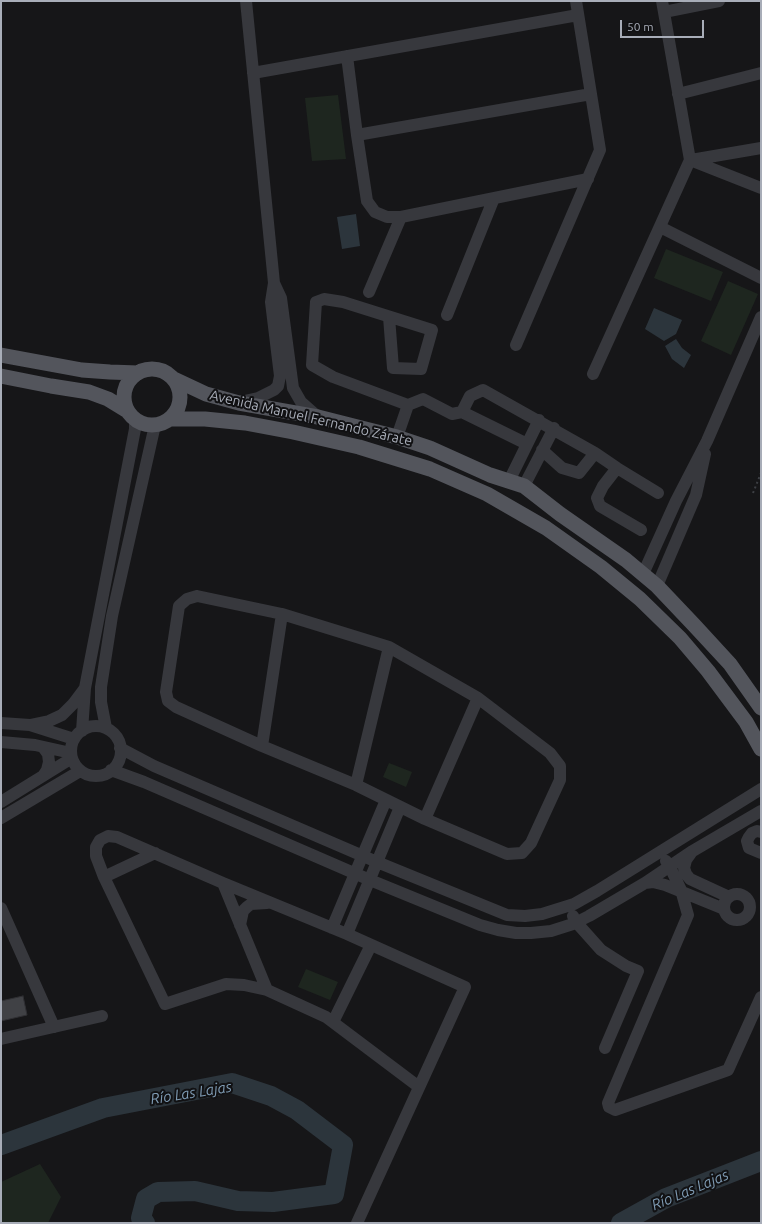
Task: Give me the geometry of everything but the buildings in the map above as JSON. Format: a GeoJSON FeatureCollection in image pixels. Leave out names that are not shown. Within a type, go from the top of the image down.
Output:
{"type":"FeatureCollection","features":[{"type":"Feature","properties":{"kind":"main road"},"geometry":{"type":"LineString","coordinates":[[1,350],[54,365]]}},
{"type":"Feature","properties":{"kind":"main road"},"geometry":{"type":"LineString","coordinates":[[1,355],[96,371],[138,373]]}},
{"type":"Feature","properties":{"kind":"main road"},"geometry":{"type":"LineString","coordinates":[[1,376],[89,392],[108,400],[131,415],[148,425],[163,423],[176,412],[180,403],[180,394],[174,379],[161,370],[145,370],[138,373],[129,382],[124,393],[124,402],[131,415]]}},
{"type":"Feature","properties":{"kind":"main road","name":"Avenida Manuel Fernando Zárate"},"geometry":{"type":"LineString","coordinates":[[174,379],[206,394],[239,403],[318,417],[430,448],[490,475],[524,486],[560,514],[626,560],[657,586],[730,664],[761,708]]}},
{"type":"Feature","properties":{"kind":"main road"},"geometry":{"type":"LineString","coordinates":[[1,382],[51,386]]}},
{"type":"Feature","properties":{"kind":"main road","name":"Avenida Manuel Fernando Zárate"},"geometry":{"type":"LineString","coordinates":[[170,418],[205,419],[244,423],[293,432],[359,447],[430,470],[487,494],[546,528],[601,567],[640,599],[680,638],[708,670],[746,722],[761,749]]}},
{"type":"Feature","properties":{"kind":"street"},"geometry":{"type":"LineString","coordinates":[[246,1],[274,283],[271,302],[280,376],[301,402],[318,417]]}},
{"type":"Feature","properties":{"kind":"street"},"geometry":{"type":"LineString","coordinates":[[516,345],[600,150],[576,1]]}},
{"type":"Feature","properties":{"kind":"street"},"geometry":{"type":"LineString","coordinates":[[593,374],[690,160],[663,7],[719,1]]}},
{"type":"Feature","properties":{"kind":"street"},"geometry":{"type":"LineString","coordinates":[[253,73],[578,15]]}},
{"type":"Feature","properties":{"kind":"street"},"geometry":{"type":"LineString","coordinates":[[347,56],[356,136],[367,201],[375,212],[387,217],[401,217],[588,179]]}},
{"type":"Feature","properties":{"kind":"street"},"geometry":{"type":"LineString","coordinates":[[678,94],[761,73]]}},
{"type":"Feature","properties":{"kind":"street"},"geometry":{"type":"LineString","coordinates":[[356,136],[591,94]]}},
{"type":"Feature","properties":{"kind":"street"},"geometry":{"type":"LineString","coordinates":[[690,160],[761,148]]}},
{"type":"Feature","properties":{"kind":"street"},"geometry":{"type":"LineString","coordinates":[[690,160],[761,188]]}},
{"type":"Feature","properties":{"kind":"street"},"geometry":{"type":"LineString","coordinates":[[447,316],[494,198]]}},
{"type":"Feature","properties":{"kind":"street"},"geometry":{"type":"LineString","coordinates":[[369,292],[401,217]]}},
{"type":"Feature","properties":{"kind":"street"},"geometry":{"type":"LineString","coordinates":[[660,227],[761,278]]}},
{"type":"Feature","properties":{"kind":"street"},"geometry":{"type":"LineString","coordinates":[[389,317],[393,368],[421,369],[432,330],[343,302],[324,299],[316,302],[312,365],[333,377],[408,405],[423,399],[452,414],[462,412],[527,444]]}},
{"type":"Feature","properties":{"kind":"street"},"geometry":{"type":"LineString","coordinates":[[643,574],[676,501],[707,441],[761,317]]}},
{"type":"Feature","properties":{"kind":"street"},"geometry":{"type":"LineString","coordinates":[[239,403],[258,398],[274,390],[285,381]]}},
{"type":"Feature","properties":{"kind":"street"},"geometry":{"type":"LineString","coordinates":[[462,412],[470,396],[483,390],[554,428],[658,493]]}},
{"type":"Feature","properties":{"kind":"street"},"geometry":{"type":"LineString","coordinates":[[397,438],[408,405]]}},
{"type":"Feature","properties":{"kind":"street"},"geometry":{"type":"LineString","coordinates":[[1,802],[42,777],[71,756],[78,735],[85,688],[135,429],[131,415]]}},
{"type":"Feature","properties":{"kind":"street"},"geometry":{"type":"LineString","coordinates":[[509,481],[539,420]]}},
{"type":"Feature","properties":{"kind":"street"},"geometry":{"type":"LineString","coordinates":[[106,728],[100,702],[111,624],[155,425]]}},
{"type":"Feature","properties":{"kind":"street"},"geometry":{"type":"LineString","coordinates":[[524,486],[554,428]]}},
{"type":"Feature","properties":{"kind":"street"},"geometry":{"type":"LineString","coordinates":[[657,586],[696,495],[707,441]]}},
{"type":"Feature","properties":{"kind":"street"},"geometry":{"type":"LineString","coordinates":[[542,450],[562,468],[579,473],[595,453]]}},
{"type":"Feature","properties":{"kind":"street"},"geometry":{"type":"LineString","coordinates":[[616,468],[603,486],[597,498],[600,506],[641,530]]}},
{"type":"Feature","properties":{"kind":"street"},"geometry":{"type":"LineString","coordinates":[[197,596],[282,614],[389,647],[478,698],[550,753],[560,766],[560,780],[531,843],[522,853],[507,854],[425,819],[356,785],[262,746],[176,707],[168,701],[166,692],[179,606],[187,599],[197,596]]}},
{"type":"Feature","properties":{"kind":"street"},"geometry":{"type":"LineString","coordinates":[[262,746],[282,614]]}},
{"type":"Feature","properties":{"kind":"street"},"geometry":{"type":"LineString","coordinates":[[356,785],[389,647]]}},
{"type":"Feature","properties":{"kind":"street"},"geometry":{"type":"LineString","coordinates":[[30,725],[49,721],[62,714],[73,704],[85,688]]}},
{"type":"Feature","properties":{"kind":"street"},"geometry":{"type":"LineString","coordinates":[[425,819],[478,698]]}},
{"type":"Feature","properties":{"kind":"street"},"geometry":{"type":"LineString","coordinates":[[1,723],[30,725],[78,735],[89,727],[98,726],[106,728],[115,736],[120,748],[118,760],[111,770],[96,776],[80,771],[71,756],[43,747],[16,742],[1,742]]}},
{"type":"Feature","properties":{"kind":"street"},"geometry":{"type":"LineString","coordinates":[[42,777],[47,770],[49,762],[48,754],[43,747]]}},
{"type":"Feature","properties":{"kind":"street"},"geometry":{"type":"LineString","coordinates":[[120,748],[154,766],[377,862],[507,915],[525,916],[542,914],[568,906],[597,891],[761,789]]}},
{"type":"Feature","properties":{"kind":"street"},"geometry":{"type":"LineString","coordinates":[[111,770],[144,782],[370,880],[480,925],[516,933],[551,931],[576,922],[645,883],[691,852],[761,810]]}},
{"type":"Feature","properties":{"kind":"street"},"geometry":{"type":"LineString","coordinates":[[1,818],[80,771]]}},
{"type":"Feature","properties":{"kind":"street"},"geometry":{"type":"LineString","coordinates":[[25,788],[32,800]]}},
{"type":"Feature","properties":{"kind":"street"},"geometry":{"type":"LineString","coordinates":[[332,928],[386,800]]}},
{"type":"Feature","properties":{"kind":"street"},"geometry":{"type":"LineString","coordinates":[[347,934],[400,807]]}},
{"type":"Feature","properties":{"kind":"street"},"geometry":{"type":"LineString","coordinates":[[761,832],[757,831],[752,833],[747,841],[749,848],[761,853]]}},
{"type":"Feature","properties":{"kind":"street"},"geometry":{"type":"LineString","coordinates":[[357,1223],[465,987],[347,934],[222,883],[117,837],[108,836],[100,840],[96,847],[96,856],[104,877],[165,1004],[226,984],[244,985],[267,990],[326,1017],[419,1087]]}},
{"type":"Feature","properties":{"kind":"street"},"geometry":{"type":"LineString","coordinates":[[660,852],[670,867],[680,890],[688,916],[608,1103],[609,1107],[615,1110],[728,1070],[761,997]]}},
{"type":"Feature","properties":{"kind":"street"},"geometry":{"type":"LineString","coordinates":[[691,852],[686,860],[684,868],[690,879],[729,897]]}},
{"type":"Feature","properties":{"kind":"street"},"geometry":{"type":"LineString","coordinates":[[104,877],[155,853]]}},
{"type":"Feature","properties":{"kind":"street"},"geometry":{"type":"LineString","coordinates":[[222,883],[267,990]]}},
{"type":"Feature","properties":{"kind":"street"},"geometry":{"type":"LineString","coordinates":[[645,883],[658,883],[680,890],[724,909],[729,916],[737,920],[756,912],[744,896],[737,894],[729,897],[725,902],[724,909]]}},
{"type":"Feature","properties":{"kind":"street"},"geometry":{"type":"LineString","coordinates":[[240,925],[243,911],[247,907],[251,904],[269,902]]}},
{"type":"Feature","properties":{"kind":"street"},"geometry":{"type":"LineString","coordinates":[[568,906],[576,922],[601,950],[626,966],[638,971],[605,1048]]}},
{"type":"Feature","properties":{"kind":"street"},"geometry":{"type":"LineString","coordinates":[[1,908],[6,930],[54,1027]]}},
{"type":"Feature","properties":{"kind":"street"},"geometry":{"type":"LineString","coordinates":[[333,1022],[371,945]]}},
{"type":"Feature","properties":{"kind":"street"},"geometry":{"type":"LineString","coordinates":[[1,1039],[102,1016]]}},
{"type":"Feature","properties":{"kind":"path"},"geometry":{"type":"LineString","coordinates":[[752,493],[761,473]]}},
{"type":"Feature","properties":{"kind":"shaded area"},"geometry":{"type":"Polygon","coordinates":[[[338,95],[346,159],[312,161],[305,98],[338,95]]]}},
{"type":"Feature","properties":{"kind":"shaded area"},"geometry":{"type":"Polygon","coordinates":[[[356,214],[360,246],[342,249],[337,217],[356,214]]]}},
{"type":"Feature","properties":{"kind":"shaded area"},"geometry":{"type":"Polygon","coordinates":[[[666,249],[723,272],[711,301],[654,278],[666,249]]]}},
{"type":"Feature","properties":{"kind":"shaded area"},"geometry":{"type":"Polygon","coordinates":[[[728,281],[758,294],[731,355],[701,341],[728,281]]]}},
{"type":"Feature","properties":{"kind":"shaded area"},"geometry":{"type":"Polygon","coordinates":[[[654,308],[682,320],[676,334],[664,341],[645,329],[654,308]]]}},
{"type":"Feature","properties":{"kind":"shaded area"},"geometry":{"type":"Polygon","coordinates":[[[676,339],[682,348],[691,355],[684,368],[672,359],[665,346],[676,339]]]}},
{"type":"Feature","properties":{"kind":"shaded area"},"geometry":{"type":"Polygon","coordinates":[[[389,763],[412,772],[406,787],[383,777],[389,763]]]}},
{"type":"Feature","properties":{"kind":"shaded area"},"geometry":{"type":"Polygon","coordinates":[[[306,969],[338,982],[330,1000],[298,987],[306,969]]]}},
{"type":"Feature","properties":{"kind":"shaded area"},"geometry":{"type":"Polygon","coordinates":[[[40,1164],[61,1197],[48,1223],[1,1223],[1,1182],[40,1164]]]}},
{"type":"Feature","properties":{"kind":"waterway","name":"Río Las Lajas"},"geometry":{"type":"LineString","coordinates":[[1,1145],[103,1108],[232,1083],[271,1096],[297,1110],[343,1145],[334,1194],[273,1202],[238,1201],[195,1191],[158,1192],[146,1199],[141,1218],[145,1223]]}},
{"type":"Feature","properties":{"kind":"waterway","name":"Río Las Lajas"},"geometry":{"type":"LineString","coordinates":[[621,1223],[666,1198],[761,1161]]}}]}
